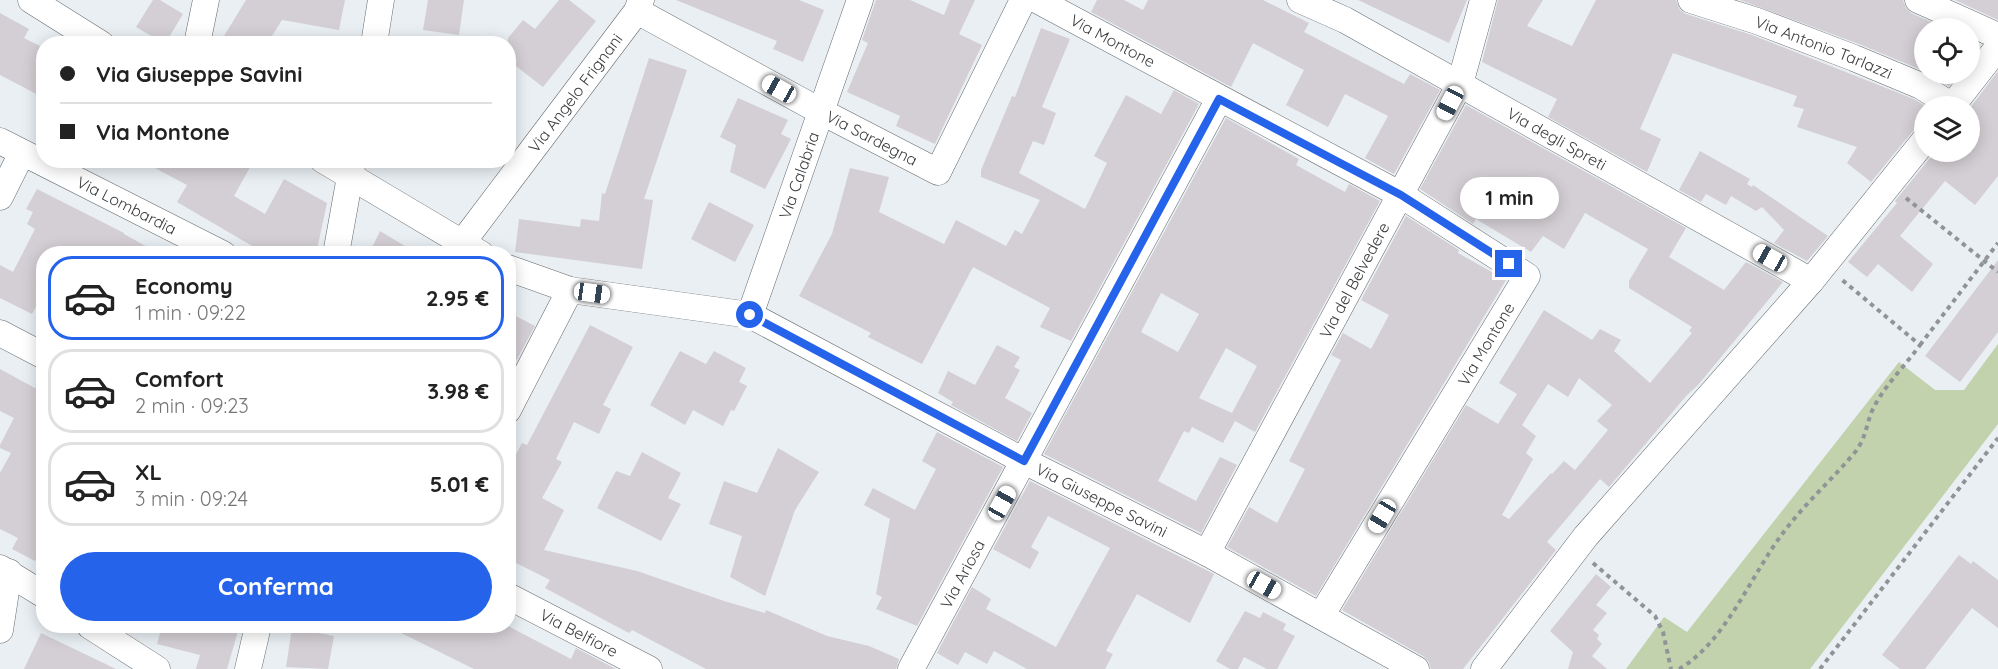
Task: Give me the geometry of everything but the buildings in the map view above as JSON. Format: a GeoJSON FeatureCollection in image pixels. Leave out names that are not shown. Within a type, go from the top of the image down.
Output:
{"type":"FeatureCollection","features":[{"type":"Feature","properties":{"kind":"street"},"geometry":{"type":"LineString","coordinates":[[199,36],[206,0]]}},
{"type":"Feature","properties":{"kind":"street"},"geometry":{"type":"LineString","coordinates":[[375,36],[381,0]]}},
{"type":"Feature","properties":{"kind":"street","name":"Via Calabria"},"geometry":{"type":"LineString","coordinates":[[750,315],[860,0]]}},
{"type":"Feature","properties":{"kind":"street","name":"Via Sardegna"},"geometry":{"type":"LineString","coordinates":[[639,6],[820,111],[938,172],[1023,0]]}},
{"type":"Feature","properties":{"kind":"street","name":"Via Montone"},"geometry":{"type":"LineString","coordinates":[[1037,0],[1401,195],[1527,276],[1321,616]]}},
{"type":"Feature","properties":{"kind":"street","name":"Via degli Spreti"},"geometry":{"type":"LineString","coordinates":[[1300,0],[1349,10],[1460,84],[1818,273]]}},
{"type":"Feature","properties":{"kind":"street","name":"Via del Belvedere"},"geometry":{"type":"LineString","coordinates":[[1207,553],[1460,84],[1483,0]]}},
{"type":"Feature","properties":{"kind":"street","name":"Via Antonio Tarlazzi"},"geometry":{"type":"LineString","coordinates":[[1691,0],[1757,21],[1854,58],[1922,86],[1937,96]]}},
{"type":"Feature","properties":{"kind":"street"},"geometry":{"type":"LineString","coordinates":[[1918,0],[1998,36]]}},
{"type":"Feature","properties":{"kind":"street"},"geometry":{"type":"LineString","coordinates":[[39,2],[89,36]]}},
{"type":"Feature","properties":{"kind":"street","name":"Via Angelo Frignani"},"geometry":{"type":"LineString","coordinates":[[472,246],[639,6]]}},
{"type":"Feature","properties":{"kind":"street"},"geometry":{"type":"LineString","coordinates":[[1960,96],[1998,47]]}},
{"type":"Feature","properties":{"kind":"street","name":"Via Ariosa"},"geometry":{"type":"LineString","coordinates":[[911,669],[1219,99]]}},
{"type":"Feature","properties":{"kind":"street"},"geometry":{"type":"LineString","coordinates":[[0,197],[11,147]]}},
{"type":"Feature","properties":{"kind":"street","name":"Via Lombardia"},"geometry":{"type":"LineString","coordinates":[[11,147],[36,160]]}},
{"type":"Feature","properties":{"kind":"street"},"geometry":{"type":"LineString","coordinates":[[1484,669],[1576,549],[1818,273],[1914,153]]}},
{"type":"Feature","properties":{"kind":"street","name":"Via Lombardia"},"geometry":{"type":"LineString","coordinates":[[53,168],[207,246]]}},
{"type":"Feature","properties":{"kind":"street"},"geometry":{"type":"LineString","coordinates":[[337,246],[351,168],[468,246]]}},
{"type":"Feature","properties":{"kind":"street","name":"Via Giuseppe Savini"},"geometry":{"type":"LineString","coordinates":[[516,271],[570,290],[750,315],[1024,461],[1207,553],[1416,669]]}},
{"type":"Feature","properties":{"kind":"street"},"geometry":{"type":"LineString","coordinates":[[516,395],[570,290]]}},
{"type":"Feature","properties":{"kind":"street"},"geometry":{"type":"LineString","coordinates":[[0,333],[36,352]]}},
{"type":"Feature","properties":{"kind":"street"},"geometry":{"type":"LineString","coordinates":[[0,630],[4,570],[36,590]]}},
{"type":"Feature","properties":{"kind":"street","name":"Via Belfiore"},"geometry":{"type":"LineString","coordinates":[[516,600],[649,669]]}},
{"type":"Feature","properties":{"kind":"street"},"geometry":{"type":"LineString","coordinates":[[101,633],[157,669]]}},
{"type":"Feature","properties":{"kind":"street"},"geometry":{"type":"LineString","coordinates":[[249,669],[257,633]]}},
{"type":"Feature","properties":{"kind":"path"},"geometry":{"type":"LineString","coordinates":[[1889,184],[1998,272]]}},
{"type":"Feature","properties":{"kind":"path"},"geometry":{"type":"LineString","coordinates":[[1678,669],[1689,663],[1715,638],[1784,532],[1856,451],[1864,440],[1872,412],[1880,398],[1998,243]]}},
{"type":"Feature","properties":{"kind":"path"},"geometry":{"type":"LineString","coordinates":[[1818,273],[1920,345]]}},
{"type":"Feature","properties":{"kind":"path"},"geometry":{"type":"LineString","coordinates":[[1820,669],[1998,438]]}},
{"type":"Feature","properties":{"kind":"path"},"geometry":{"type":"LineString","coordinates":[[1576,549],[1655,616],[1663,632],[1671,669]]}},
{"type":"Feature","properties":{"kind":"green space"},"geometry":{"type":"Polygon","coordinates":[[[1998,344],[1998,424],[1810,669],[1626,669],[1664,617],[1687,632],[1899,362],[1935,390],[1964,390],[1998,344]]]}},
{"type":"Feature","properties":{"kind":"route"},"geometry":{"type":"LineString","coordinates":[[750,315],[1024,461],[1219,99],[1401,195],[1509,264]]}}]}
